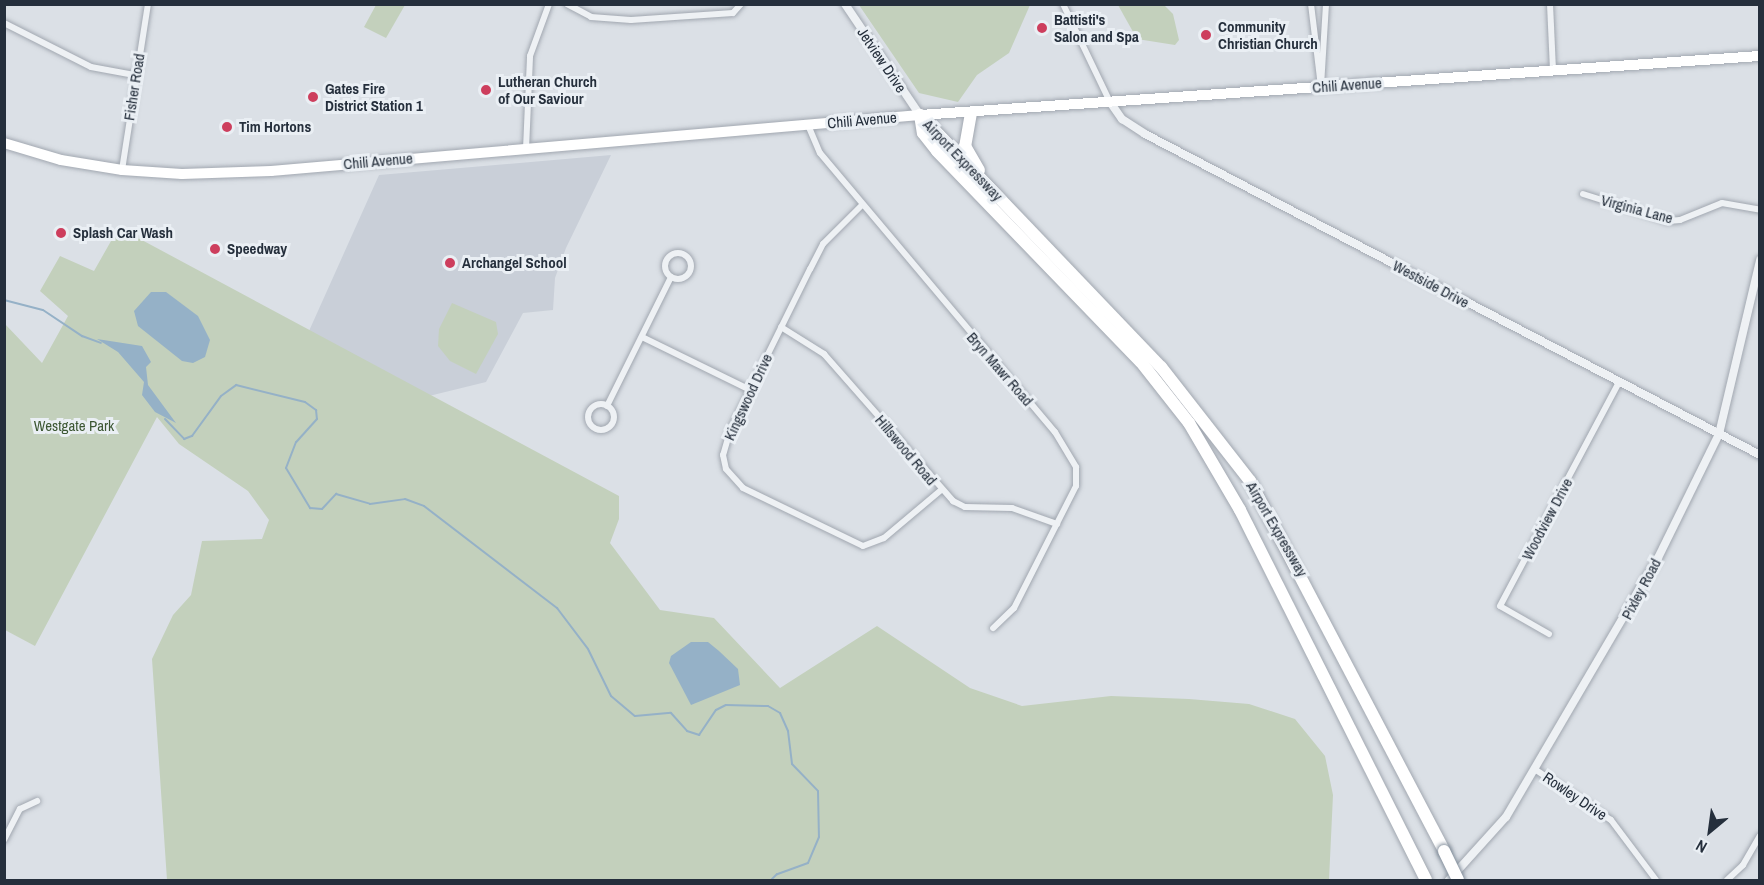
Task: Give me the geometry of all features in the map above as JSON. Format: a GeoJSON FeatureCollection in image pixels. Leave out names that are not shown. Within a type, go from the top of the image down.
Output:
{"type":"FeatureCollection","features":[{"type":"Feature","properties":{"kind":"highway"},"geometry":{"type":"LineString","coordinates":[[971,113],[965,146],[999,198]]}},
{"type":"Feature","properties":{"kind":"highway","name":"Airport Expressway"},"geometry":{"type":"LineString","coordinates":[[920,116],[1161,367],[1250,481],[1458,880]]}},
{"type":"Feature","properties":{"kind":"highway","name":"Airport Expressway"},"geometry":{"type":"LineString","coordinates":[[920,116],[923,133],[937,151],[1141,362],[1189,423],[1240,510],[1426,880]]}},
{"type":"Feature","properties":{"kind":"main road","name":"Chili Avenue"},"geometry":{"type":"LineString","coordinates":[[4,143],[61,160],[122,170],[182,174],[271,171],[920,116],[1760,57]]}},
{"type":"Feature","properties":{"kind":"street","name":"Fisher Road"},"geometry":{"type":"LineString","coordinates":[[122,170],[134,75],[148,4]]}},
{"type":"Feature","properties":{"kind":"street"},"geometry":{"type":"LineString","coordinates":[[526,149],[530,56],[549,4]]}},
{"type":"Feature","properties":{"kind":"street"},"geometry":{"type":"LineString","coordinates":[[567,4],[591,16],[631,20],[733,13],[741,4]]}},
{"type":"Feature","properties":{"kind":"street","name":"Jetview Drive"},"geometry":{"type":"LineString","coordinates":[[845,4],[920,116]]}},
{"type":"Feature","properties":{"kind":"street"},"geometry":{"type":"LineString","coordinates":[[1063,4],[1110,102]]}},
{"type":"Feature","properties":{"kind":"street"},"geometry":{"type":"LineString","coordinates":[[1311,4],[1321,87]]}},
{"type":"Feature","properties":{"kind":"street"},"geometry":{"type":"LineString","coordinates":[[1321,87],[1326,4]]}},
{"type":"Feature","properties":{"kind":"street"},"geometry":{"type":"LineString","coordinates":[[1550,4],[1553,71]]}},
{"type":"Feature","properties":{"kind":"street"},"geometry":{"type":"LineString","coordinates":[[4,23],[91,67],[134,75]]}},
{"type":"Feature","properties":{"kind":"street","name":"Westside Drive"},"geometry":{"type":"LineString","coordinates":[[1110,102],[1122,119],[1145,134],[1760,455]]}},
{"type":"Feature","properties":{"kind":"street","name":"Bryn Mawr Road"},"geometry":{"type":"LineString","coordinates":[[808,125],[820,153],[1069,450],[1076,467],[1076,486],[1014,608],[993,628]]}},
{"type":"Feature","properties":{"kind":"street","name":"Virginia Lane"},"geometry":{"type":"LineString","coordinates":[[1583,194],[1668,220],[1680,220],[1722,203],[1760,210]]}},
{"type":"Feature","properties":{"kind":"street","name":"Kingswood Drive"},"geometry":{"type":"LineString","coordinates":[[862,205],[823,244],[750,390],[723,455],[732,479],[754,494],[863,546],[884,538],[940,490]]}},
{"type":"Feature","properties":{"kind":"street"},"geometry":{"type":"LineString","coordinates":[[607,406],[613,414],[612,424],[595,429],[588,420],[591,410],[607,406],[671,277],[689,272],[684,255],[674,253],[666,259],[665,269],[671,277]]}},
{"type":"Feature","properties":{"kind":"street","name":"Pixley Road"},"geometry":{"type":"LineString","coordinates":[[1449,880],[1486,844],[1536,770],[1621,626],[1719,434],[1758,277],[1760,260]]}},
{"type":"Feature","properties":{"kind":"street","name":"Hillswood Road"},"geometry":{"type":"LineString","coordinates":[[781,327],[824,354],[940,490],[965,507],[1012,508],[1057,524]]}},
{"type":"Feature","properties":{"kind":"street"},"geometry":{"type":"LineString","coordinates":[[642,337],[750,390]]}},
{"type":"Feature","properties":{"kind":"street","name":"Woodview Drive"},"geometry":{"type":"LineString","coordinates":[[1548,634],[1500,606],[1619,382]]}},
{"type":"Feature","properties":{"kind":"street","name":"Rowley Drive"},"geometry":{"type":"LineString","coordinates":[[1536,770],[1611,820],[1656,880]]}},
{"type":"Feature","properties":{"kind":"street"},"geometry":{"type":"LineString","coordinates":[[4,840],[20,809],[37,801]]}},
{"type":"Feature","properties":{"kind":"street"},"geometry":{"type":"LineString","coordinates":[[1727,880],[1743,865],[1760,836]]}},
{"type":"Feature","properties":{"kind":"shaded area","name":"Archangel School"},"geometry":{"type":"Polygon","coordinates":[[[611,155],[566,248],[555,278],[553,310],[523,313],[486,382],[429,396],[309,331],[379,175],[611,155]]]}},
{"type":"Feature","properties":{"kind":"green space"},"geometry":{"type":"Polygon","coordinates":[[[376,5],[405,5],[386,38],[364,27],[376,5]]]}},
{"type":"Feature","properties":{"kind":"green space"},"geometry":{"type":"Polygon","coordinates":[[[859,5],[1030,5],[1009,53],[977,75],[958,102],[919,93],[859,5]]]}},
{"type":"Feature","properties":{"kind":"green space"},"geometry":{"type":"Polygon","coordinates":[[[1118,5],[1164,5],[1173,14],[1179,40],[1175,45],[1137,39],[1118,5]]]}},
{"type":"Feature","properties":{"kind":"green space","name":"Westgate Park"},"geometry":{"type":"Polygon","coordinates":[[[115,234],[140,239],[619,496],[619,519],[610,543],[660,610],[714,618],[780,688],[877,626],[970,688],[1022,706],[1111,696],[1189,699],[1249,704],[1295,719],[1325,756],[1333,795],[1329,880],[167,880],[152,659],[173,615],[191,595],[202,541],[262,539],[269,520],[248,491],[179,444],[157,417],[35,646],[5,630],[5,324],[42,363],[68,316],[40,291],[60,256],[94,271],[115,234]]]}},
{"type":"Feature","properties":{"kind":"green space"},"geometry":{"type":"Polygon","coordinates":[[[452,303],[496,322],[498,334],[476,374],[450,361],[438,346],[439,329],[452,303]]]}},
{"type":"Feature","properties":{"kind":"water"},"geometry":{"type":"Polygon","coordinates":[[[151,292],[166,292],[198,316],[210,340],[205,357],[193,363],[182,361],[138,326],[134,311],[151,292]]]}},
{"type":"Feature","properties":{"kind":"water"},"geometry":{"type":"Polygon","coordinates":[[[97,339],[142,346],[151,362],[146,367],[148,385],[176,423],[155,412],[142,395],[144,382],[118,352],[97,339]]]}},
{"type":"Feature","properties":{"kind":"water"},"geometry":{"type":"Polygon","coordinates":[[[691,642],[708,642],[719,651],[738,669],[740,685],[691,705],[669,663],[671,656],[691,642]]]}},
{"type":"Feature","properties":{"kind":"waterway"},"geometry":{"type":"LineString","coordinates":[[4,300],[43,310],[82,336],[101,343]]}},
{"type":"Feature","properties":{"kind":"waterway"},"geometry":{"type":"LineString","coordinates":[[165,419],[184,439],[192,436],[221,396],[236,385],[305,402],[316,410],[317,419],[296,442],[286,468],[310,508],[322,509],[336,494],[370,504],[405,499],[424,506],[557,608],[588,649],[611,696],[635,716],[671,713],[687,731],[699,735],[716,710],[726,705],[768,706],[780,713],[788,731],[792,764],[818,791],[819,837],[808,863],[777,874],[771,880]]}},
{"type":"Feature","properties":{"kind":"place","name":"Battisti's Salon and Spa"},"geometry":{"type":"Point","coordinates":[1042,28]}},
{"type":"Feature","properties":{"kind":"place","name":"Community Christian Church"},"geometry":{"type":"Point","coordinates":[1206,35]}},
{"type":"Feature","properties":{"kind":"place","name":"Lutheran Church of Our Saviour"},"geometry":{"type":"Point","coordinates":[486,90]}},
{"type":"Feature","properties":{"kind":"place","name":"Gates Fire District Station 1"},"geometry":{"type":"Point","coordinates":[313,97]}},
{"type":"Feature","properties":{"kind":"place","name":"Tim Hortons"},"geometry":{"type":"Point","coordinates":[227,127]}},
{"type":"Feature","properties":{"kind":"place","name":"Splash Car Wash"},"geometry":{"type":"Point","coordinates":[61,233]}},
{"type":"Feature","properties":{"kind":"place","name":"Speedway"},"geometry":{"type":"Point","coordinates":[215,249]}},
{"type":"Feature","properties":{"kind":"place","name":"Archangel School"},"geometry":{"type":"Point","coordinates":[450,263]}}]}
